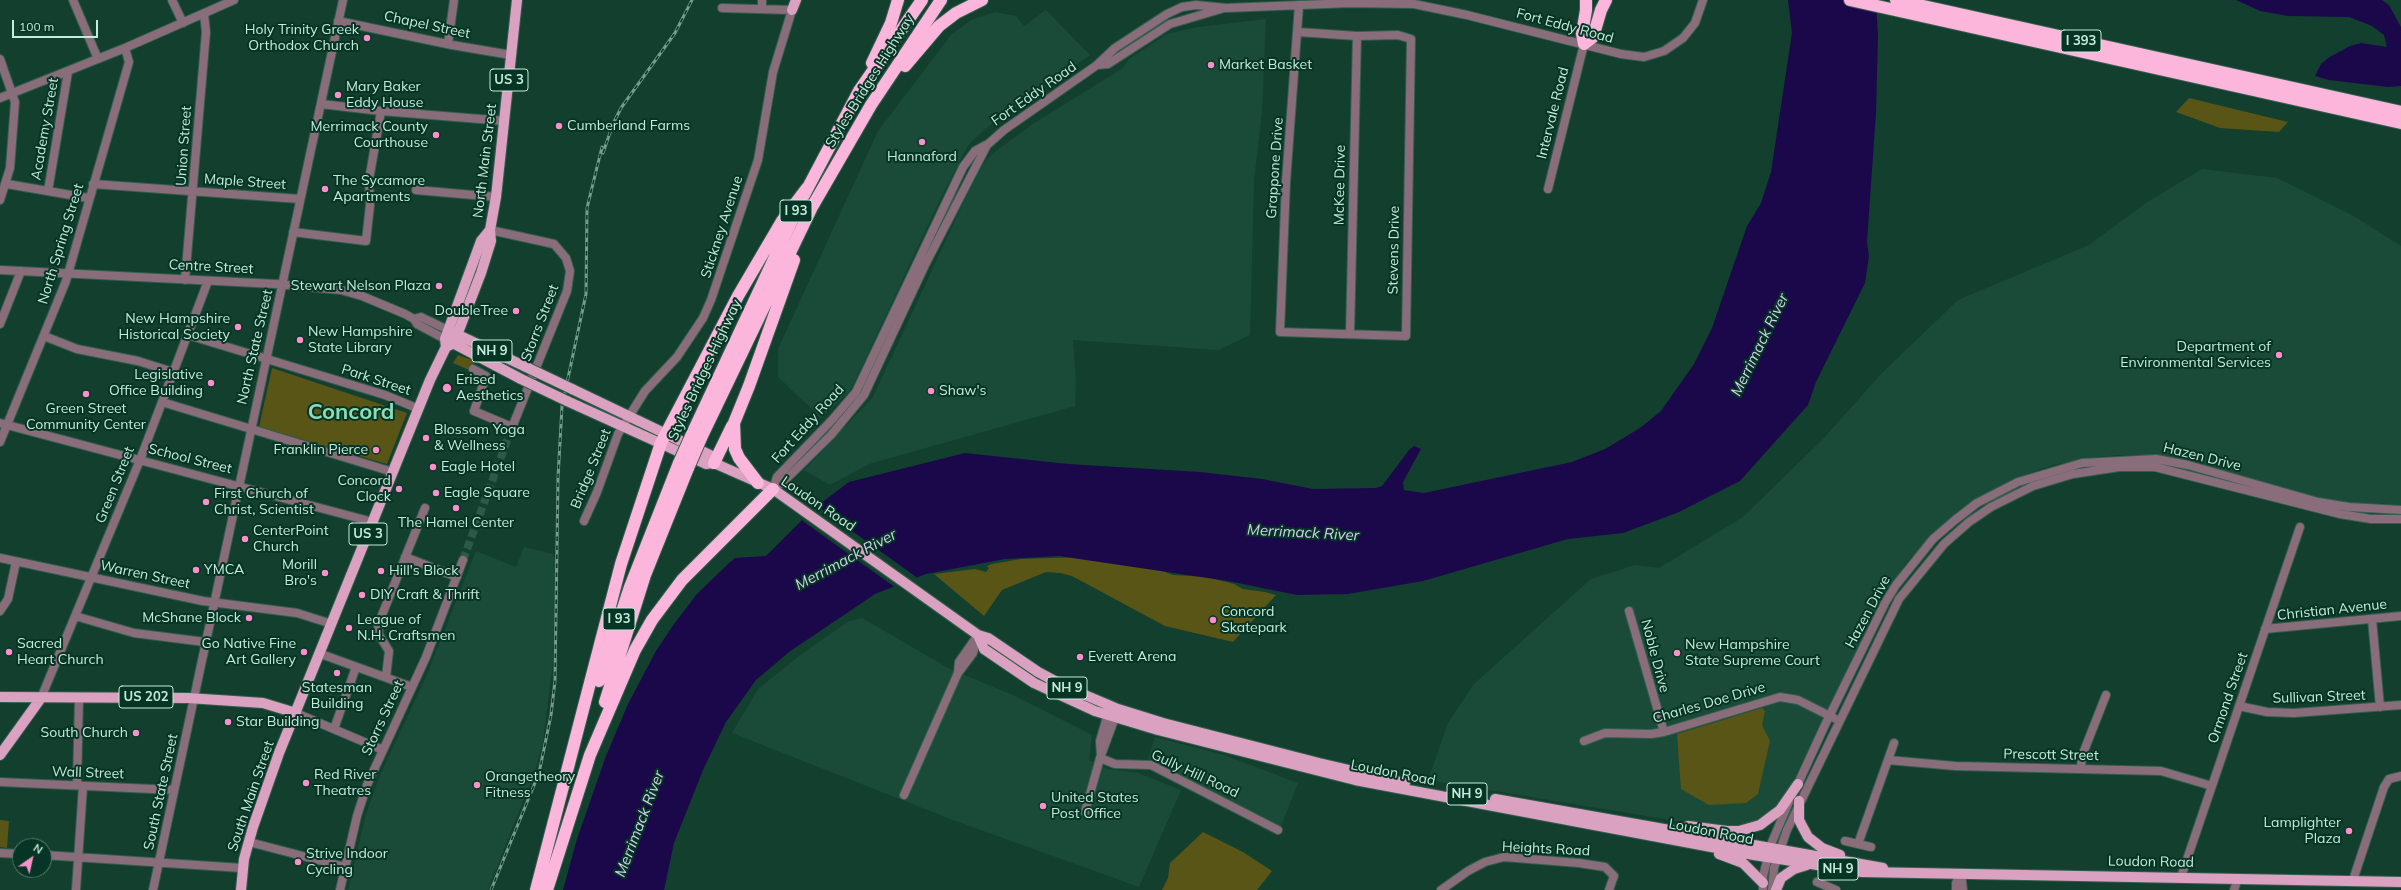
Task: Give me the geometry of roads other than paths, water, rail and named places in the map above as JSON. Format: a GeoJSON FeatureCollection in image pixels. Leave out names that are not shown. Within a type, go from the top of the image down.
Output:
{"type":"FeatureCollection","features":[{"type":"Feature","properties":{"kind":"highway"},"geometry":{"type":"LineString","coordinates":[[859,91],[891,23],[898,0]]}},
{"type":"Feature","properties":{"kind":"highway","name":"Styles Bridges Highway"},"geometry":{"type":"LineString","coordinates":[[565,777],[630,586],[807,188],[859,91],[922,0]]}},
{"type":"Feature","properties":{"kind":"highway","name":"Styles Bridges Highway"},"geometry":{"type":"LineString","coordinates":[[696,436],[828,178],[871,105],[941,0]]}},
{"type":"Feature","properties":{"kind":"highway"},"geometry":{"type":"LineString","coordinates":[[871,105],[891,84],[939,26],[960,10],[982,0]]}},
{"type":"Feature","properties":{"kind":"highway"},"geometry":{"type":"LineString","coordinates":[[1586,0],[1582,34],[1584,44],[1593,37],[1600,10],[1606,0]]}},
{"type":"Feature","properties":{"kind":"highway","name":"I 393"},"geometry":{"type":"LineString","coordinates":[[1850,0],[1899,4],[2401,112]]}},
{"type":"Feature","properties":{"kind":"highway","name":"I 393"},"geometry":{"type":"LineString","coordinates":[[1899,4],[2401,123]]}},
{"type":"Feature","properties":{"kind":"highway"},"geometry":{"type":"LineString","coordinates":[[714,463],[734,423],[749,386],[782,289],[828,178]]}},
{"type":"Feature","properties":{"kind":"highway"},"geometry":{"type":"LineString","coordinates":[[565,777],[621,564],[664,438],[738,296],[782,221],[807,188]]}},
{"type":"Feature","properties":{"kind":"highway"},"geometry":{"type":"LineString","coordinates":[[734,423],[735,449],[739,458],[758,482]]}},
{"type":"Feature","properties":{"kind":"highway","name":"Styles Bridges Highway"},"geometry":{"type":"LineString","coordinates":[[590,755],[631,613],[683,466]]}},
{"type":"Feature","properties":{"kind":"highway"},"geometry":{"type":"LineString","coordinates":[[590,755],[635,650],[667,598],[682,580],[773,489]]}},
{"type":"Feature","properties":{"kind":"highway","name":"I 93"},"geometry":{"type":"LineString","coordinates":[[547,890],[590,755]]}},
{"type":"Feature","properties":{"kind":"highway","name":"I 93"},"geometry":{"type":"LineString","coordinates":[[536,890],[565,777]]}},
{"type":"Feature","properties":{"kind":"main road","name":"North Main Street"},"geometry":{"type":"LineString","coordinates":[[296,713],[393,472],[450,339],[481,241],[490,230],[496,197],[505,121],[517,0]]}},
{"type":"Feature","properties":{"kind":"main road","name":"Loudon Road"},"geometry":{"type":"LineString","coordinates":[[450,339],[526,367],[629,416],[706,464],[714,463],[773,489],[804,509],[978,636],[984,649],[1034,683],[1059,696],[1290,765],[1355,780],[1654,836],[1774,853],[1858,862],[1901,872]]}},
{"type":"Feature","properties":{"kind":"main road","name":"Loudon Road"},"geometry":{"type":"LineString","coordinates":[[450,339],[521,379],[622,427],[664,438]]}},
{"type":"Feature","properties":{"kind":"main road","name":"US 202"},"geometry":{"type":"LineString","coordinates":[[0,696],[41,698],[194,699],[263,703],[296,713]]}},
{"type":"Feature","properties":{"kind":"main road"},"geometry":{"type":"LineString","coordinates":[[0,755],[41,698]]}},
{"type":"Feature","properties":{"kind":"main road","name":"Loudon Road"},"geometry":{"type":"LineString","coordinates":[[1113,712],[1417,785],[1634,823],[1774,853],[1810,864],[1862,872],[2401,882]]}},
{"type":"Feature","properties":{"kind":"main road","name":"South Main Street"},"geometry":{"type":"LineString","coordinates":[[241,890],[242,868],[259,808],[296,713]]}},
{"type":"Feature","properties":{"kind":"main road"},"geometry":{"type":"LineString","coordinates":[[1634,823],[1661,821],[1712,830],[1745,830],[1760,825],[1780,810],[1798,784]]}},
{"type":"Feature","properties":{"kind":"main road"},"geometry":{"type":"LineString","coordinates":[[1800,801],[1799,820],[1808,837],[1822,848],[1858,862]]}},
{"type":"Feature","properties":{"kind":"main road"},"geometry":{"type":"LineString","coordinates":[[1654,836],[1673,844],[1733,858],[1750,869],[1763,887]]}},
{"type":"Feature","properties":{"kind":"main road"},"geometry":{"type":"LineString","coordinates":[[1776,890],[1781,878],[1794,869],[1810,864]]}},
{"type":"Feature","properties":{"kind":"street"},"geometry":{"type":"LineString","coordinates":[[73,0],[98,59]]}},
{"type":"Feature","properties":{"kind":"street"},"geometry":{"type":"LineString","coordinates":[[172,0],[183,23]]}},
{"type":"Feature","properties":{"kind":"street"},"geometry":{"type":"LineString","coordinates":[[0,98],[68,72],[234,0]]}},
{"type":"Feature","properties":{"kind":"street","name":"North State Street"},"geometry":{"type":"LineString","coordinates":[[194,699],[213,602],[343,0]]}},
{"type":"Feature","properties":{"kind":"street"},"geometry":{"type":"LineString","coordinates":[[448,44],[454,0]]}},
{"type":"Feature","properties":{"kind":"street"},"geometry":{"type":"LineString","coordinates":[[762,0],[762,9]]}},
{"type":"Feature","properties":{"kind":"street","name":"Fort Eddy Road"},"geometry":{"type":"LineString","coordinates":[[773,489],[782,483],[831,435],[864,395],[932,252],[987,145],[1004,130],[1097,65],[1121,44],[1182,7],[1196,5],[1226,8],[1299,5],[1392,4],[1424,6],[1635,57],[1649,56],[1664,52],[1674,46],[1690,30],[1699,15],[1703,0]]}},
{"type":"Feature","properties":{"kind":"street"},"geometry":{"type":"LineString","coordinates":[[722,8],[762,9],[794,5]]}},
{"type":"Feature","properties":{"kind":"street","name":"Stickney Avenue"},"geometry":{"type":"LineString","coordinates":[[622,427],[645,391],[690,340],[711,300],[758,160],[773,72],[794,5]]}},
{"type":"Feature","properties":{"kind":"street","name":"Grappone Drive"},"geometry":{"type":"LineString","coordinates":[[1280,332],[1286,182],[1299,5]]}},
{"type":"Feature","properties":{"kind":"street","name":"Fort Eddy Road"},"geometry":{"type":"LineString","coordinates":[[1097,65],[1108,64],[1170,24],[1226,8]]}},
{"type":"Feature","properties":{"kind":"street","name":"Union Street"},"geometry":{"type":"LineString","coordinates":[[185,280],[194,191],[206,32],[204,14]]}},
{"type":"Feature","properties":{"kind":"street","name":"Chapel Street"},"geometry":{"type":"LineString","coordinates":[[338,20],[448,44],[511,55]]}},
{"type":"Feature","properties":{"kind":"street"},"geometry":{"type":"LineString","coordinates":[[1298,32],[1357,36]]}},
{"type":"Feature","properties":{"kind":"street","name":"Stevens Drive"},"geometry":{"type":"LineString","coordinates":[[1280,332],[1406,336],[1411,39],[1407,36],[1398,35],[1357,36]]}},
{"type":"Feature","properties":{"kind":"street","name":"McKee Drive"},"geometry":{"type":"LineString","coordinates":[[1350,334],[1357,36]]}},
{"type":"Feature","properties":{"kind":"street","name":"Intervale Road"},"geometry":{"type":"LineString","coordinates":[[1548,189],[1584,44]]}},
{"type":"Feature","properties":{"kind":"street","name":"North Spring Street"},"geometry":{"type":"LineString","coordinates":[[0,442],[4,424],[44,336],[68,274],[88,198],[129,62],[125,48]]}},
{"type":"Feature","properties":{"kind":"street"},"geometry":{"type":"LineString","coordinates":[[0,200],[6,184],[13,135],[13,93],[1,63]]}},
{"type":"Feature","properties":{"kind":"street","name":"Academy Street"},"geometry":{"type":"LineString","coordinates":[[48,191],[68,72]]}},
{"type":"Feature","properties":{"kind":"street"},"geometry":{"type":"LineString","coordinates":[[321,104],[381,111],[505,121]]}},
{"type":"Feature","properties":{"kind":"street"},"geometry":{"type":"LineString","coordinates":[[293,232],[366,241],[370,206],[369,180],[381,111]]}},
{"type":"Feature","properties":{"kind":"street"},"geometry":{"type":"LineString","coordinates":[[6,184],[88,198]]}},
{"type":"Feature","properties":{"kind":"street","name":"Maple Street"},"geometry":{"type":"LineString","coordinates":[[93,184],[300,199]]}},
{"type":"Feature","properties":{"kind":"street"},"geometry":{"type":"LineString","coordinates":[[416,190],[496,197]]}},
{"type":"Feature","properties":{"kind":"street","name":"Storrs Street"},"geometry":{"type":"LineString","coordinates":[[473,369],[486,376],[474,411],[511,429],[567,290],[570,271],[566,258],[554,244],[490,230]]}},
{"type":"Feature","properties":{"kind":"street","name":"Centre Street"},"geometry":{"type":"LineString","coordinates":[[0,270],[208,281],[352,292],[414,319],[421,317],[450,339]]}},
{"type":"Feature","properties":{"kind":"street"},"geometry":{"type":"LineString","coordinates":[[0,324],[21,271]]}},
{"type":"Feature","properties":{"kind":"street","name":"Green Street"},"geometry":{"type":"LineString","coordinates":[[41,698],[140,460],[208,281]]}},
{"type":"Feature","properties":{"kind":"street","name":"Park Street"},"geometry":{"type":"LineString","coordinates":[[188,335],[385,395],[419,409]]}},
{"type":"Feature","properties":{"kind":"street"},"geometry":{"type":"LineString","coordinates":[[44,336],[77,349],[138,361],[173,372]]}},
{"type":"Feature","properties":{"kind":"street"},"geometry":{"type":"LineString","coordinates":[[162,402],[393,472]]}},
{"type":"Feature","properties":{"kind":"street","name":"School Street"},"geometry":{"type":"LineString","coordinates":[[4,424],[239,485],[373,522]]}},
{"type":"Feature","properties":{"kind":"street","name":"Bridge Street"},"geometry":{"type":"LineString","coordinates":[[584,521],[622,427]]}},
{"type":"Feature","properties":{"kind":"street","name":"Hazen Drive"},"geometry":{"type":"LineString","coordinates":[[1774,853],[1798,784],[1885,603],[1913,562],[1933,539],[1977,503],[2037,475],[2089,462],[2156,459],[2188,465],[2318,502],[2349,507],[2401,510]]}},
{"type":"Feature","properties":{"kind":"street","name":"Hazen Drive"},"geometry":{"type":"LineString","coordinates":[[1774,853],[1899,599],[1927,561],[1969,522],[1991,507],[2033,486],[2073,474],[2095,469],[2155,467],[2340,514],[2371,519],[2401,519]]}},
{"type":"Feature","properties":{"kind":"street"},"geometry":{"type":"LineString","coordinates":[[386,677],[390,650],[379,635],[378,625],[424,508]]}},
{"type":"Feature","properties":{"kind":"street","name":"Ormond Street"},"geometry":{"type":"LineString","coordinates":[[2181,877],[2300,527]]}},
{"type":"Feature","properties":{"kind":"street"},"geometry":{"type":"LineString","coordinates":[[405,557],[457,577]]}},
{"type":"Feature","properties":{"kind":"street","name":"Warren Street"},"geometry":{"type":"LineString","coordinates":[[0,558],[213,602],[297,613],[332,624]]}},
{"type":"Feature","properties":{"kind":"street","name":"Storrs Street"},"geometry":{"type":"LineString","coordinates":[[340,890],[356,816],[369,779],[412,687],[463,560]]}},
{"type":"Feature","properties":{"kind":"street"},"geometry":{"type":"LineString","coordinates":[[0,611],[8,599],[16,562]]}},
{"type":"Feature","properties":{"kind":"street","name":"Noble Drive"},"geometry":{"type":"LineString","coordinates":[[1629,611],[1664,732]]}},
{"type":"Feature","properties":{"kind":"street"},"geometry":{"type":"LineString","coordinates":[[76,616],[134,633],[205,642]]}},
{"type":"Feature","properties":{"kind":"street","name":"Christian Avenue"},"geometry":{"type":"LineString","coordinates":[[2265,629],[2401,616]]}},
{"type":"Feature","properties":{"kind":"street"},"geometry":{"type":"LineString","coordinates":[[2372,619],[2380,707]]}},
{"type":"Feature","properties":{"kind":"street"},"geometry":{"type":"LineString","coordinates":[[904,795],[958,673],[959,662],[978,636]]}},
{"type":"Feature","properties":{"kind":"street"},"geometry":{"type":"LineString","coordinates":[[321,654],[412,687]]}},
{"type":"Feature","properties":{"kind":"street"},"geometry":{"type":"LineString","coordinates":[[334,730],[356,667]]}},
{"type":"Feature","properties":{"kind":"street"},"geometry":{"type":"LineString","coordinates":[[2081,768],[2082,756],[2106,695]]}},
{"type":"Feature","properties":{"kind":"street","name":"Charles Doe Drive"},"geometry":{"type":"LineString","coordinates":[[1584,741],[1605,734],[1651,734],[1664,732],[1780,697],[1798,700],[1839,720]]}},
{"type":"Feature","properties":{"kind":"street"},"geometry":{"type":"LineString","coordinates":[[76,890],[80,786],[79,698]]}},
{"type":"Feature","properties":{"kind":"street","name":"South State Street"},"geometry":{"type":"LineString","coordinates":[[153,890],[194,699]]}},
{"type":"Feature","properties":{"kind":"street","name":"Sullivan Street"},"geometry":{"type":"LineString","coordinates":[[2239,706],[2267,712],[2294,713],[2401,705]]}},
{"type":"Feature","properties":{"kind":"street"},"geometry":{"type":"LineString","coordinates":[[1085,812],[1101,757],[1100,741],[1113,712]]}},
{"type":"Feature","properties":{"kind":"street"},"geometry":{"type":"LineString","coordinates":[[296,713],[383,750]]}},
{"type":"Feature","properties":{"kind":"street"},"geometry":{"type":"LineString","coordinates":[[1858,844],[1894,743]]}},
{"type":"Feature","properties":{"kind":"street","name":"Gully Hill Road"},"geometry":{"type":"LineString","coordinates":[[1101,757],[1115,764],[1151,765],[1278,830]]}},
{"type":"Feature","properties":{"kind":"street","name":"Prescott Street"},"geometry":{"type":"LineString","coordinates":[[1888,760],[1954,766],[2161,771],[2212,786]]}},
{"type":"Feature","properties":{"kind":"street"},"geometry":{"type":"LineString","coordinates":[[2353,880],[2384,786],[2389,779],[2401,776]]}},
{"type":"Feature","properties":{"kind":"street","name":"Wall Street"},"geometry":{"type":"LineString","coordinates":[[0,782],[174,790]]}},
{"type":"Feature","properties":{"kind":"street"},"geometry":{"type":"LineString","coordinates":[[1845,841],[1871,847]]}},
{"type":"Feature","properties":{"kind":"street"},"geometry":{"type":"LineString","coordinates":[[249,842],[345,867]]}},
{"type":"Feature","properties":{"kind":"street"},"geometry":{"type":"LineString","coordinates":[[0,853],[12,854]]}},
{"type":"Feature","properties":{"kind":"street"},"geometry":{"type":"LineString","coordinates":[[1763,887],[1774,853]]}},
{"type":"Feature","properties":{"kind":"street"},"geometry":{"type":"LineString","coordinates":[[1772,890],[1774,853]]}},
{"type":"Feature","properties":{"kind":"street"},"geometry":{"type":"LineString","coordinates":[[52,855],[242,868]]}},
{"type":"Feature","properties":{"kind":"street","name":"Heights Road"},"geometry":{"type":"LineString","coordinates":[[1442,890],[1468,871],[1485,862],[1504,857],[1605,867],[1614,876],[1609,890]]}},
{"type":"Feature","properties":{"kind":"street"},"geometry":{"type":"LineString","coordinates":[[1956,890],[1956,883],[1960,873]]}},
{"type":"Feature","properties":{"kind":"street"},"geometry":{"type":"LineString","coordinates":[[1960,873],[1963,890]]}},
{"type":"Feature","properties":{"kind":"street"},"geometry":{"type":"LineString","coordinates":[[2234,890],[2238,878]]}},
{"type":"Feature","properties":{"kind":"street"},"geometry":{"type":"LineString","coordinates":[[1817,882],[1836,890]]}},
{"type":"Feature","properties":{"kind":"water","name":"Merrimack River"},"geometry":{"type":"Polygon","coordinates":[[[1788,0],[1876,0],[1878,37],[1876,113],[1867,242],[1869,256],[1865,283],[1816,382],[1808,405],[1740,481],[1679,512],[1623,533],[1568,539],[1423,581],[1348,594],[1297,595],[1228,581],[1059,556],[1005,559],[926,574],[875,594],[789,652],[756,680],[726,722],[703,770],[674,843],[664,890],[563,890],[577,839],[606,756],[628,704],[656,651],[674,624],[697,594],[735,558],[766,556],[813,509],[849,482],[965,453],[1068,464],[1200,472],[1262,479],[1313,489],[1376,488],[1382,486],[1409,450],[1414,446],[1421,449],[1403,482],[1404,490],[1424,493],[1572,462],[1605,449],[1640,428],[1661,411],[1694,364],[1712,328],[1747,226],[1761,203],[1771,172],[1792,33],[1788,0]]]}},
{"type":"Feature","properties":{"kind":"water"},"geometry":{"type":"Polygon","coordinates":[[[2236,0],[2382,0],[2389,5],[2401,27],[2401,86],[2388,87],[2329,80],[2315,76],[2321,64],[2328,58],[2350,46],[2361,43],[2387,47],[2384,35],[2372,26],[2349,17],[2288,16],[2260,11],[2236,0]]]}},
{"type":"Feature","properties":{"kind":"tunnel"},"geometry":{"type":"LineString","coordinates":[[463,560],[511,430]]}},
{"type":"Feature","properties":{"kind":"railway"},"geometry":{"type":"LineString","coordinates":[[603,153],[613,124],[621,108],[675,33],[692,0]]}},
{"type":"Feature","properties":{"kind":"railway"},"geometry":{"type":"LineString","coordinates":[[491,890],[539,773],[551,715],[555,681],[558,478],[562,406],[586,294],[587,208],[602,147]]}},
{"type":"Feature","properties":{"kind":"place","name":"Holy Trinity Greek Orthodox Church"},"geometry":{"type":"Point","coordinates":[367,38]}},
{"type":"Feature","properties":{"kind":"place","name":"Market Basket"},"geometry":{"type":"Point","coordinates":[1211,65]}},
{"type":"Feature","properties":{"kind":"place","name":"Mary Baker Eddy House"},"geometry":{"type":"Point","coordinates":[338,95]}},
{"type":"Feature","properties":{"kind":"place","name":"Cumberland Farms"},"geometry":{"type":"Point","coordinates":[559,126]}},
{"type":"Feature","properties":{"kind":"place","name":"Merrimack County Courthouse"},"geometry":{"type":"Point","coordinates":[436,135]}},
{"type":"Feature","properties":{"kind":"place","name":"Hannaford"},"geometry":{"type":"Point","coordinates":[922,142]}},
{"type":"Feature","properties":{"kind":"place","name":"The Sycamore Apartments"},"geometry":{"type":"Point","coordinates":[325,189]}},
{"type":"Feature","properties":{"kind":"place","name":"Stewart Nelson Plaza"},"geometry":{"type":"Point","coordinates":[439,286]}},
{"type":"Feature","properties":{"kind":"place","name":"DoubleTree"},"geometry":{"type":"Point","coordinates":[516,311]}},
{"type":"Feature","properties":{"kind":"place","name":"New Hampshire Historical Society"},"geometry":{"type":"Point","coordinates":[238,327]}},
{"type":"Feature","properties":{"kind":"place","name":"New Hampshire State Library"},"geometry":{"type":"Point","coordinates":[300,340]}},
{"type":"Feature","properties":{"kind":"place","name":"Department of Environmental Services"},"geometry":{"type":"Point","coordinates":[2279,355]}},
{"type":"Feature","properties":{"kind":"place","name":"Legislative Office Building"},"geometry":{"type":"Point","coordinates":[211,383]}},
{"type":"Feature","properties":{"kind":"place","name":"Erised Aesthetics"},"geometry":{"type":"Point","coordinates":[447,388]}},
{"type":"Feature","properties":{"kind":"place","name":"Shaw's"},"geometry":{"type":"Point","coordinates":[931,391]}},
{"type":"Feature","properties":{"kind":"place","name":"Green Street Community Center"},"geometry":{"type":"Point","coordinates":[86,394]}},
{"type":"Feature","properties":{"kind":"place","name":"Blossom Yoga & Wellness"},"geometry":{"type":"Point","coordinates":[426,438]}},
{"type":"Feature","properties":{"kind":"place","name":"Franklin Pierce"},"geometry":{"type":"Point","coordinates":[376,450]}},
{"type":"Feature","properties":{"kind":"place","name":"Eagle Hotel"},"geometry":{"type":"Point","coordinates":[433,467]}},
{"type":"Feature","properties":{"kind":"place","name":"Concord Clock"},"geometry":{"type":"Point","coordinates":[399,489]}},
{"type":"Feature","properties":{"kind":"place","name":"Eagle Square"},"geometry":{"type":"Point","coordinates":[436,493]}},
{"type":"Feature","properties":{"kind":"place","name":"First Church of Christ, Scientist"},"geometry":{"type":"Point","coordinates":[206,502]}},
{"type":"Feature","properties":{"kind":"place","name":"The Hamel Center"},"geometry":{"type":"Point","coordinates":[456,508]}},
{"type":"Feature","properties":{"kind":"place","name":"CenterPoint Church"},"geometry":{"type":"Point","coordinates":[245,539]}},
{"type":"Feature","properties":{"kind":"place","name":"YMCA"},"geometry":{"type":"Point","coordinates":[196,570]}},
{"type":"Feature","properties":{"kind":"place","name":"Hill's Block"},"geometry":{"type":"Point","coordinates":[381,571]}},
{"type":"Feature","properties":{"kind":"place","name":"Morill Bro's"},"geometry":{"type":"Point","coordinates":[325,573]}},
{"type":"Feature","properties":{"kind":"place","name":"DIY Craft & Thrift"},"geometry":{"type":"Point","coordinates":[362,595]}},
{"type":"Feature","properties":{"kind":"place","name":"McShane Block"},"geometry":{"type":"Point","coordinates":[249,618]}},
{"type":"Feature","properties":{"kind":"place","name":"Concord Skatepark"},"geometry":{"type":"Point","coordinates":[1213,620]}},
{"type":"Feature","properties":{"kind":"place","name":"League of N.H. Craftsmen"},"geometry":{"type":"Point","coordinates":[349,628]}},
{"type":"Feature","properties":{"kind":"place","name":"Sacred Heart Church"},"geometry":{"type":"Point","coordinates":[9,652]}},
{"type":"Feature","properties":{"kind":"place","name":"Go Native Fine Art Gallery"},"geometry":{"type":"Point","coordinates":[304,652]}},
{"type":"Feature","properties":{"kind":"place","name":"New Hampshire State Supreme Court"},"geometry":{"type":"Point","coordinates":[1677,653]}},
{"type":"Feature","properties":{"kind":"place","name":"Everett Arena"},"geometry":{"type":"Point","coordinates":[1080,657]}},
{"type":"Feature","properties":{"kind":"place","name":"Statesman Building"},"geometry":{"type":"Point","coordinates":[337,673]}},
{"type":"Feature","properties":{"kind":"place","name":"Star Building"},"geometry":{"type":"Point","coordinates":[228,722]}},
{"type":"Feature","properties":{"kind":"place","name":"South Church"},"geometry":{"type":"Point","coordinates":[136,733]}},
{"type":"Feature","properties":{"kind":"place","name":"Red River Theatres"},"geometry":{"type":"Point","coordinates":[306,783]}},
{"type":"Feature","properties":{"kind":"place","name":"Orangetheory Fitness"},"geometry":{"type":"Point","coordinates":[477,785]}},
{"type":"Feature","properties":{"kind":"place","name":"United States Post Office"},"geometry":{"type":"Point","coordinates":[1043,806]}},
{"type":"Feature","properties":{"kind":"place","name":"Lamplighter Plaza"},"geometry":{"type":"Point","coordinates":[2349,831]}},
{"type":"Feature","properties":{"kind":"place","name":"Strive Indoor Cycling"},"geometry":{"type":"Point","coordinates":[298,862]}},
{"type":"Feature","properties":{"kind":"district","name":"Concord"},"geometry":{"type":"Point","coordinates":[351,412]}}]}
